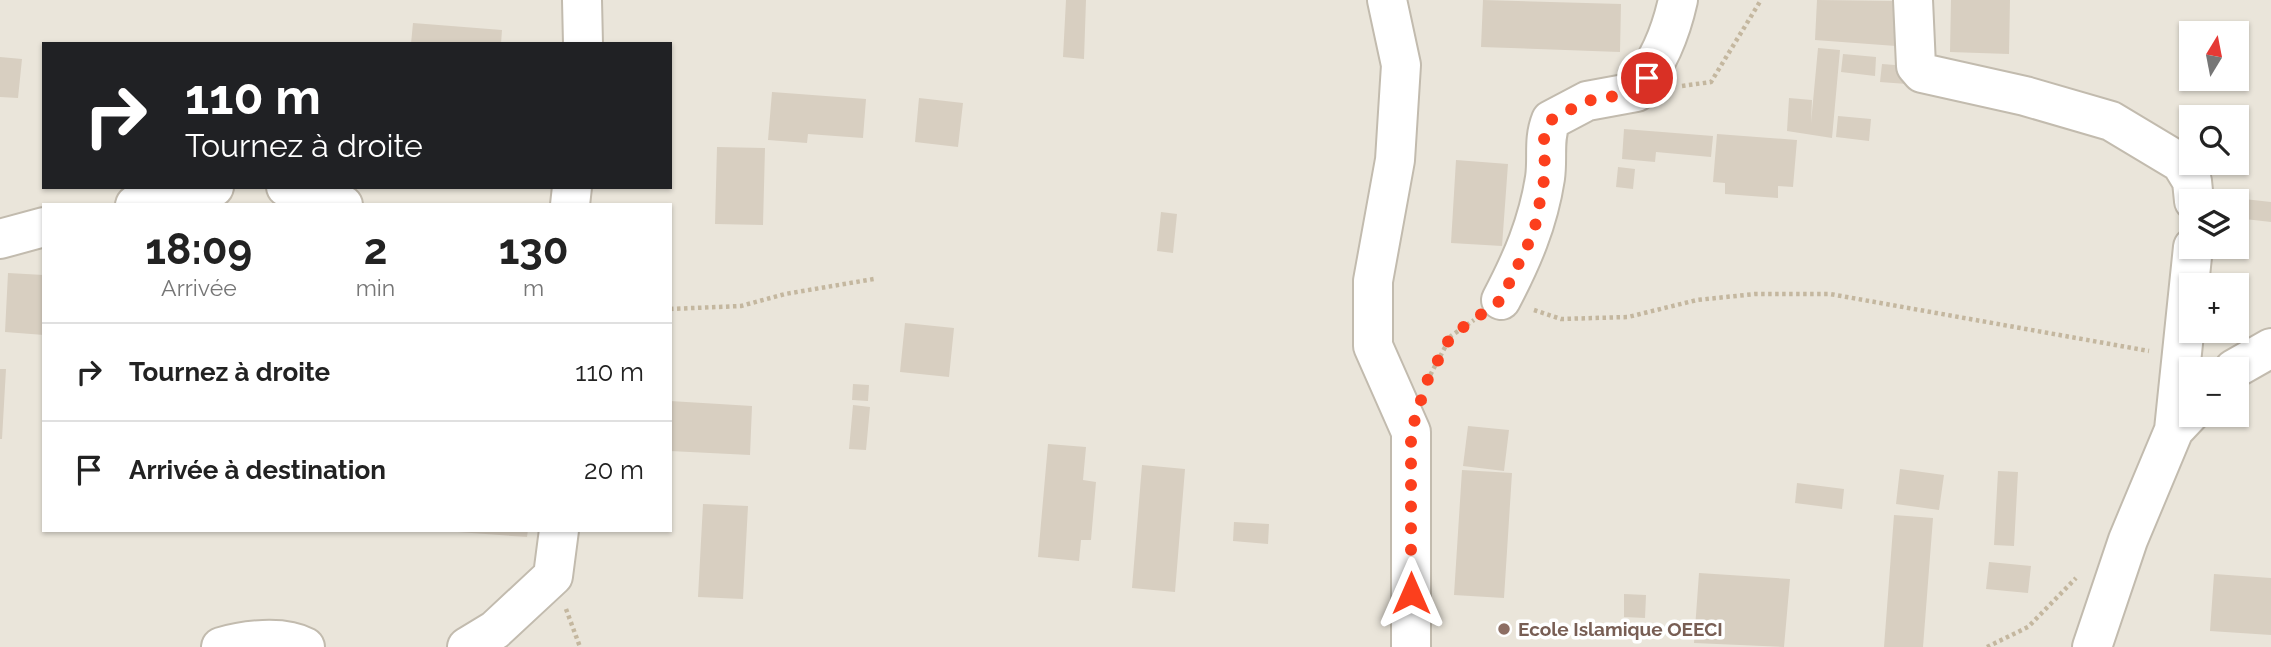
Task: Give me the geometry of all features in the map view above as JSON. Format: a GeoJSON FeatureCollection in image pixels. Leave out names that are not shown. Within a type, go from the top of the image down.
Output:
{"type":"FeatureCollection","features":[{"type":"Feature","properties":{"kind":"street"},"geometry":{"type":"LineString","coordinates":[[582,0],[583,42]]}},
{"type":"Feature","properties":{"kind":"street"},"geometry":{"type":"LineString","coordinates":[[1387,0],[1401,65],[1395,160],[1373,281],[1373,346],[1411,432],[1411,647]]}},
{"type":"Feature","properties":{"kind":"street"},"geometry":{"type":"LineString","coordinates":[[1501,300],[1534,232],[1545,175],[1544,136],[1551,120],[1587,101],[1636,92],[1657,63],[1670,35],[1678,0]]}},
{"type":"Feature","properties":{"kind":"street"},"geometry":{"type":"LineString","coordinates":[[1913,0],[1916,66],[1922,73],[2025,96],[2111,121],[2181,163],[2193,181],[2193,189]]}},
{"type":"Feature","properties":{"kind":"street"},"geometry":{"type":"LineString","coordinates":[[144,203],[205,189]]}},
{"type":"Feature","properties":{"kind":"street"},"geometry":{"type":"LineString","coordinates":[[292,189],[337,203]]}},
{"type":"Feature","properties":{"kind":"street"},"geometry":{"type":"LineString","coordinates":[[0,239],[42,228]]}},
{"type":"Feature","properties":{"kind":"street"},"geometry":{"type":"LineString","coordinates":[[2179,357],[2191,259]]}},
{"type":"Feature","properties":{"kind":"street"},"geometry":{"type":"LineString","coordinates":[[2249,360],[2271,348]]}},
{"type":"Feature","properties":{"kind":"street"},"geometry":{"type":"LineString","coordinates":[[2092,647],[2128,540],[2180,427]]}},
{"type":"Feature","properties":{"kind":"street"},"geometry":{"type":"LineString","coordinates":[[467,647],[495,630],[553,576],[559,532]]}},
{"type":"Feature","properties":{"kind":"street"},"geometry":{"type":"LineString","coordinates":[[221,647],[239,641],[296,642],[305,647]]}},
{"type":"Feature","properties":{"kind":"path"},"geometry":{"type":"LineString","coordinates":[[1636,92],[1712,82],[1761,0]]}},
{"type":"Feature","properties":{"kind":"path"},"geometry":{"type":"LineString","coordinates":[[672,309],[741,306],[785,294],[873,279]]}},
{"type":"Feature","properties":{"kind":"path"},"geometry":{"type":"LineString","coordinates":[[1411,432],[1427,381],[1451,336],[1501,300],[1561,319],[1628,317],[1697,300],[1732,296],[1830,294],[2179,357]]}},
{"type":"Feature","properties":{"kind":"path"},"geometry":{"type":"LineString","coordinates":[[1987,647],[2028,627],[2078,576]]}},
{"type":"Feature","properties":{"kind":"shaded area"},"geometry":{"type":"Polygon","coordinates":[[[0,0],[2271,0],[2271,647],[0,647],[0,0]]]}},
{"type":"Feature","properties":{"kind":"building"},"geometry":{"type":"Polygon","coordinates":[[[1066,0],[1086,0],[1084,59],[1063,57],[1066,0]]]}},
{"type":"Feature","properties":{"kind":"building"},"geometry":{"type":"Polygon","coordinates":[[[1483,0],[1621,4],[1620,52],[1481,47],[1483,0]]]}},
{"type":"Feature","properties":{"kind":"building"},"geometry":{"type":"Polygon","coordinates":[[[1817,0],[1899,1],[1896,46],[1815,40],[1817,0]]]}},
{"type":"Feature","properties":{"kind":"building"},"geometry":{"type":"Polygon","coordinates":[[[1951,0],[2010,0],[2009,54],[1950,52],[1951,0]]]}},
{"type":"Feature","properties":{"kind":"building"},"geometry":{"type":"Polygon","coordinates":[[[413,23],[502,30],[501,42],[411,42],[413,23]]]}},
{"type":"Feature","properties":{"kind":"building"},"geometry":{"type":"Polygon","coordinates":[[[1818,48],[1840,50],[1832,138],[1787,131],[1789,98],[1812,100],[1811,123],[1818,48]]]}},
{"type":"Feature","properties":{"kind":"building"},"geometry":{"type":"Polygon","coordinates":[[[1843,54],[1876,57],[1875,76],[1841,72],[1843,54]]]}},
{"type":"Feature","properties":{"kind":"building"},"geometry":{"type":"Polygon","coordinates":[[[0,57],[22,59],[18,98],[0,97],[0,57]]]}},
{"type":"Feature","properties":{"kind":"building"},"geometry":{"type":"Polygon","coordinates":[[[1882,64],[1908,66],[1907,84],[1880,82],[1882,64]]]}},
{"type":"Feature","properties":{"kind":"building"},"geometry":{"type":"Polygon","coordinates":[[[772,92],[866,99],[863,138],[808,134],[807,143],[768,140],[772,92]]]}},
{"type":"Feature","properties":{"kind":"building"},"geometry":{"type":"Polygon","coordinates":[[[919,98],[963,103],[958,147],[915,142],[919,98]]]}},
{"type":"Feature","properties":{"kind":"building"},"geometry":{"type":"Polygon","coordinates":[[[1838,116],[1871,119],[1869,141],[1836,137],[1838,116]]]}},
{"type":"Feature","properties":{"kind":"building"},"geometry":{"type":"Polygon","coordinates":[[[1624,129],[1713,136],[1711,157],[1656,152],[1655,162],[1622,159],[1624,129]]]}},
{"type":"Feature","properties":{"kind":"building"},"geometry":{"type":"Polygon","coordinates":[[[1717,134],[1797,140],[1793,187],[1778,186],[1778,198],[1725,194],[1725,183],[1713,182],[1717,134]]]}},
{"type":"Feature","properties":{"kind":"building"},"geometry":{"type":"Polygon","coordinates":[[[717,147],[765,148],[763,225],[715,224],[717,147]]]}},
{"type":"Feature","properties":{"kind":"building"},"geometry":{"type":"Polygon","coordinates":[[[1456,160],[1508,164],[1502,246],[1451,243],[1456,160]]]}},
{"type":"Feature","properties":{"kind":"building"},"geometry":{"type":"Polygon","coordinates":[[[1618,167],[1635,169],[1633,189],[1616,187],[1618,167]]]}},
{"type":"Feature","properties":{"kind":"building"},"geometry":{"type":"Polygon","coordinates":[[[2249,200],[2271,202],[2271,222],[2249,219],[2249,200]]]}},
{"type":"Feature","properties":{"kind":"building"},"geometry":{"type":"Polygon","coordinates":[[[1161,212],[1177,214],[1173,253],[1157,251],[1161,212]]]}},
{"type":"Feature","properties":{"kind":"building"},"geometry":{"type":"Polygon","coordinates":[[[8,273],[42,275],[42,335],[5,332],[8,273]]]}},
{"type":"Feature","properties":{"kind":"building"},"geometry":{"type":"Polygon","coordinates":[[[905,323],[954,328],[949,377],[900,372],[905,323]]]}},
{"type":"Feature","properties":{"kind":"building"},"geometry":{"type":"Polygon","coordinates":[[[0,369],[6,369],[2,439],[0,439],[0,369]]]}},
{"type":"Feature","properties":{"kind":"building"},"geometry":{"type":"Polygon","coordinates":[[[853,384],[869,385],[868,401],[852,400],[853,384]]]}},
{"type":"Feature","properties":{"kind":"building"},"geometry":{"type":"Polygon","coordinates":[[[672,401],[752,406],[750,455],[672,451],[672,401]]]}},
{"type":"Feature","properties":{"kind":"building"},"geometry":{"type":"Polygon","coordinates":[[[853,405],[870,407],[866,450],[849,449],[853,405]]]}},
{"type":"Feature","properties":{"kind":"building"},"geometry":{"type":"Polygon","coordinates":[[[1468,426],[1509,430],[1504,471],[1463,466],[1468,426]]]}},
{"type":"Feature","properties":{"kind":"building"},"geometry":{"type":"Polygon","coordinates":[[[1048,444],[1086,447],[1083,480],[1096,482],[1091,540],[1081,540],[1079,561],[1038,557],[1048,444]]]}},
{"type":"Feature","properties":{"kind":"building"},"geometry":{"type":"Polygon","coordinates":[[[1142,465],[1185,469],[1175,592],[1132,588],[1142,465]]]}},
{"type":"Feature","properties":{"kind":"building"},"geometry":{"type":"Polygon","coordinates":[[[1900,469],[1944,475],[1939,510],[1896,504],[1900,469]]]}},
{"type":"Feature","properties":{"kind":"building"},"geometry":{"type":"Polygon","coordinates":[[[1462,470],[1512,473],[1504,598],[1454,595],[1462,470]]]}},
{"type":"Feature","properties":{"kind":"building"},"geometry":{"type":"Polygon","coordinates":[[[1998,471],[2018,472],[2014,546],[1994,545],[1998,471]]]}},
{"type":"Feature","properties":{"kind":"building"},"geometry":{"type":"Polygon","coordinates":[[[1797,483],[1844,489],[1842,509],[1795,503],[1797,483]]]}},
{"type":"Feature","properties":{"kind":"building"},"geometry":{"type":"Polygon","coordinates":[[[703,504],[748,506],[743,599],[698,597],[703,504]]]}},
{"type":"Feature","properties":{"kind":"building"},"geometry":{"type":"Polygon","coordinates":[[[1894,515],[1933,518],[1923,647],[1884,647],[1894,515]]]}},
{"type":"Feature","properties":{"kind":"building"},"geometry":{"type":"Polygon","coordinates":[[[1234,522],[1269,524],[1268,544],[1233,541],[1234,522]]]}},
{"type":"Feature","properties":{"kind":"building"},"geometry":{"type":"Polygon","coordinates":[[[458,532],[528,532],[527,537],[458,532]]]}},
{"type":"Feature","properties":{"kind":"building"},"geometry":{"type":"Polygon","coordinates":[[[1989,562],[2031,566],[2028,593],[1986,589],[1989,562]]]}},
{"type":"Feature","properties":{"kind":"building"},"geometry":{"type":"Polygon","coordinates":[[[1699,573],[1790,579],[1784,647],[1694,643],[1699,573]]]}},
{"type":"Feature","properties":{"kind":"building"},"geometry":{"type":"Polygon","coordinates":[[[2214,574],[2271,578],[2271,635],[2210,631],[2214,574]]]}},
{"type":"Feature","properties":{"kind":"building"},"geometry":{"type":"Polygon","coordinates":[[[1624,594],[1646,595],[1645,618],[1624,617],[1624,594]]]}},
{"type":"Feature","properties":{"kind":"place","name":"Ecole Islamique OEECI"},"geometry":{"type":"Point","coordinates":[1504,629]}},
{"type":"Feature","properties":{"kind":"route"},"geometry":{"type":"LineString","coordinates":[[1411,593],[1411,432],[1427,381],[1451,336],[1501,300],[1517,271],[1534,232],[1545,175],[1544,136],[1551,120],[1587,101],[1636,92],[1647,78]]}}]}
